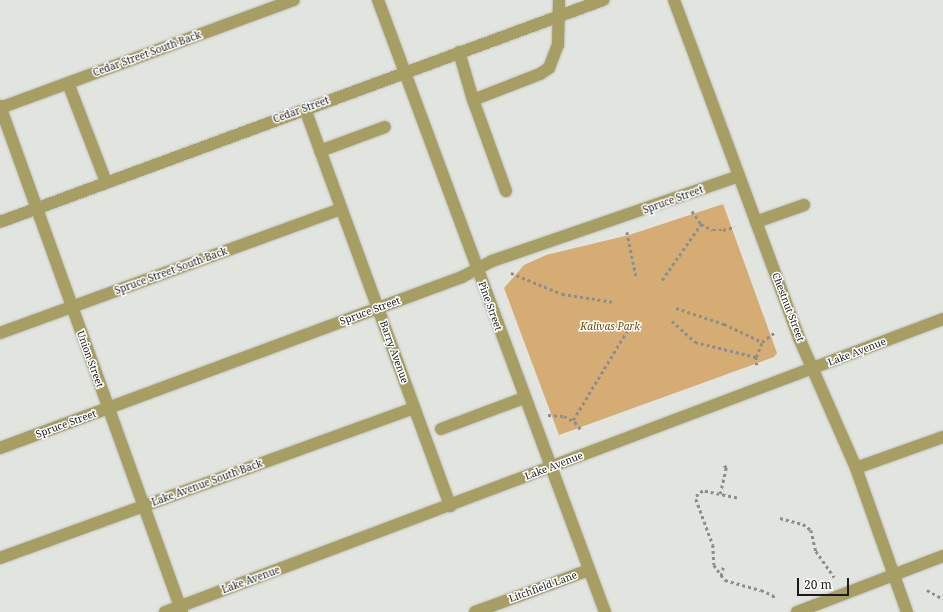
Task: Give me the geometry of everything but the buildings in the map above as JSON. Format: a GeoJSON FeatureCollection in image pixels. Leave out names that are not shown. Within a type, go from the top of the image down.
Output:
{"type":"FeatureCollection","features":[{"type":"Feature","properties":{"kind":"street","name":"Cedar Street South Back"},"geometry":{"type":"LineString","coordinates":[[0,107],[294,0]]}},
{"type":"Feature","properties":{"kind":"street","name":"Pine Street"},"geometry":{"type":"LineString","coordinates":[[378,0],[476,269],[605,612]]}},
{"type":"Feature","properties":{"kind":"street"},"geometry":{"type":"LineString","coordinates":[[473,100],[540,74],[549,68],[558,45],[557,17],[559,0]]}},
{"type":"Feature","properties":{"kind":"street","name":"Cedar Street"},"geometry":{"type":"LineString","coordinates":[[0,222],[602,0]]}},
{"type":"Feature","properties":{"kind":"street","name":"Chestnut Street"},"geometry":{"type":"LineString","coordinates":[[674,0],[799,338],[856,468],[907,612]]}},
{"type":"Feature","properties":{"kind":"street"},"geometry":{"type":"LineString","coordinates":[[459,52],[473,100],[506,191]]}},
{"type":"Feature","properties":{"kind":"street"},"geometry":{"type":"LineString","coordinates":[[68,83],[106,182]]}},
{"type":"Feature","properties":{"kind":"street","name":"Union Street"},"geometry":{"type":"LineString","coordinates":[[0,107],[181,609]]}},
{"type":"Feature","properties":{"kind":"street","name":"Barry Avenue"},"geometry":{"type":"LineString","coordinates":[[305,109],[450,506]]}},
{"type":"Feature","properties":{"kind":"street"},"geometry":{"type":"LineString","coordinates":[[320,151],[385,127]]}},
{"type":"Feature","properties":{"kind":"street","name":"Spruce Street"},"geometry":{"type":"LineString","coordinates":[[0,448],[462,277],[476,269],[539,244],[620,219],[739,176]]}},
{"type":"Feature","properties":{"kind":"street"},"geometry":{"type":"LineString","coordinates":[[756,222],[804,205]]}},
{"type":"Feature","properties":{"kind":"street","name":"Spruce Street South Back"},"geometry":{"type":"LineString","coordinates":[[0,333],[341,209]]}},
{"type":"Feature","properties":{"kind":"street","name":"Lake Avenue"},"geometry":{"type":"LineString","coordinates":[[165,612],[181,609],[943,319]]}},
{"type":"Feature","properties":{"kind":"street"},"geometry":{"type":"LineString","coordinates":[[441,429],[524,398]]}},
{"type":"Feature","properties":{"kind":"street","name":"Lake Avenue South Back"},"geometry":{"type":"LineString","coordinates":[[0,558],[414,408]]}},
{"type":"Feature","properties":{"kind":"street"},"geometry":{"type":"LineString","coordinates":[[856,468],[943,437]]}},
{"type":"Feature","properties":{"kind":"street"},"geometry":{"type":"LineString","coordinates":[[796,612],[943,556]]}},
{"type":"Feature","properties":{"kind":"street","name":"Litchfield Lane"},"geometry":{"type":"LineString","coordinates":[[475,612],[589,570]]}},
{"type":"Feature","properties":{"kind":"path"},"geometry":{"type":"LineString","coordinates":[[692,211],[701,224],[713,230],[735,226]]}},
{"type":"Feature","properties":{"kind":"path"},"geometry":{"type":"LineString","coordinates":[[662,280],[701,224]]}},
{"type":"Feature","properties":{"kind":"path"},"geometry":{"type":"LineString","coordinates":[[626,232],[636,276]]}},
{"type":"Feature","properties":{"kind":"path"},"geometry":{"type":"LineString","coordinates":[[511,273],[562,294],[614,302]]}},
{"type":"Feature","properties":{"kind":"path"},"geometry":{"type":"LineString","coordinates":[[676,308],[724,324],[762,342]]}},
{"type":"Feature","properties":{"kind":"path"},"geometry":{"type":"LineString","coordinates":[[672,321],[695,342],[704,346],[756,357]]}},
{"type":"Feature","properties":{"kind":"path"},"geometry":{"type":"LineString","coordinates":[[573,420],[627,331]]}},
{"type":"Feature","properties":{"kind":"path"},"geometry":{"type":"LineString","coordinates":[[757,366],[756,357],[762,342],[774,333]]}},
{"type":"Feature","properties":{"kind":"path"},"geometry":{"type":"LineString","coordinates":[[548,415],[558,414],[573,420],[582,431]]}},
{"type":"Feature","properties":{"kind":"path"},"geometry":{"type":"LineString","coordinates":[[720,494],[726,468],[724,465]]}},
{"type":"Feature","properties":{"kind":"path"},"geometry":{"type":"LineString","coordinates":[[737,498],[703,491],[698,494],[696,499],[713,544],[714,565],[721,576],[736,584],[761,590],[773,595],[775,599]]}},
{"type":"Feature","properties":{"kind":"path"},"geometry":{"type":"LineString","coordinates":[[780,518],[803,524],[812,530],[816,552],[834,577]]}},
{"type":"Feature","properties":{"kind":"path"},"geometry":{"type":"LineString","coordinates":[[721,576],[723,567]]}},
{"type":"Feature","properties":{"kind":"path"},"geometry":{"type":"LineString","coordinates":[[927,590],[943,599]]}},
{"type":"Feature","properties":{"kind":"green space","name":"Kalivas Park"},"geometry":{"type":"Polygon","coordinates":[[[723,204],[777,353],[774,357],[559,435],[504,288],[524,265],[546,255],[629,235],[723,204]]]}}]}
